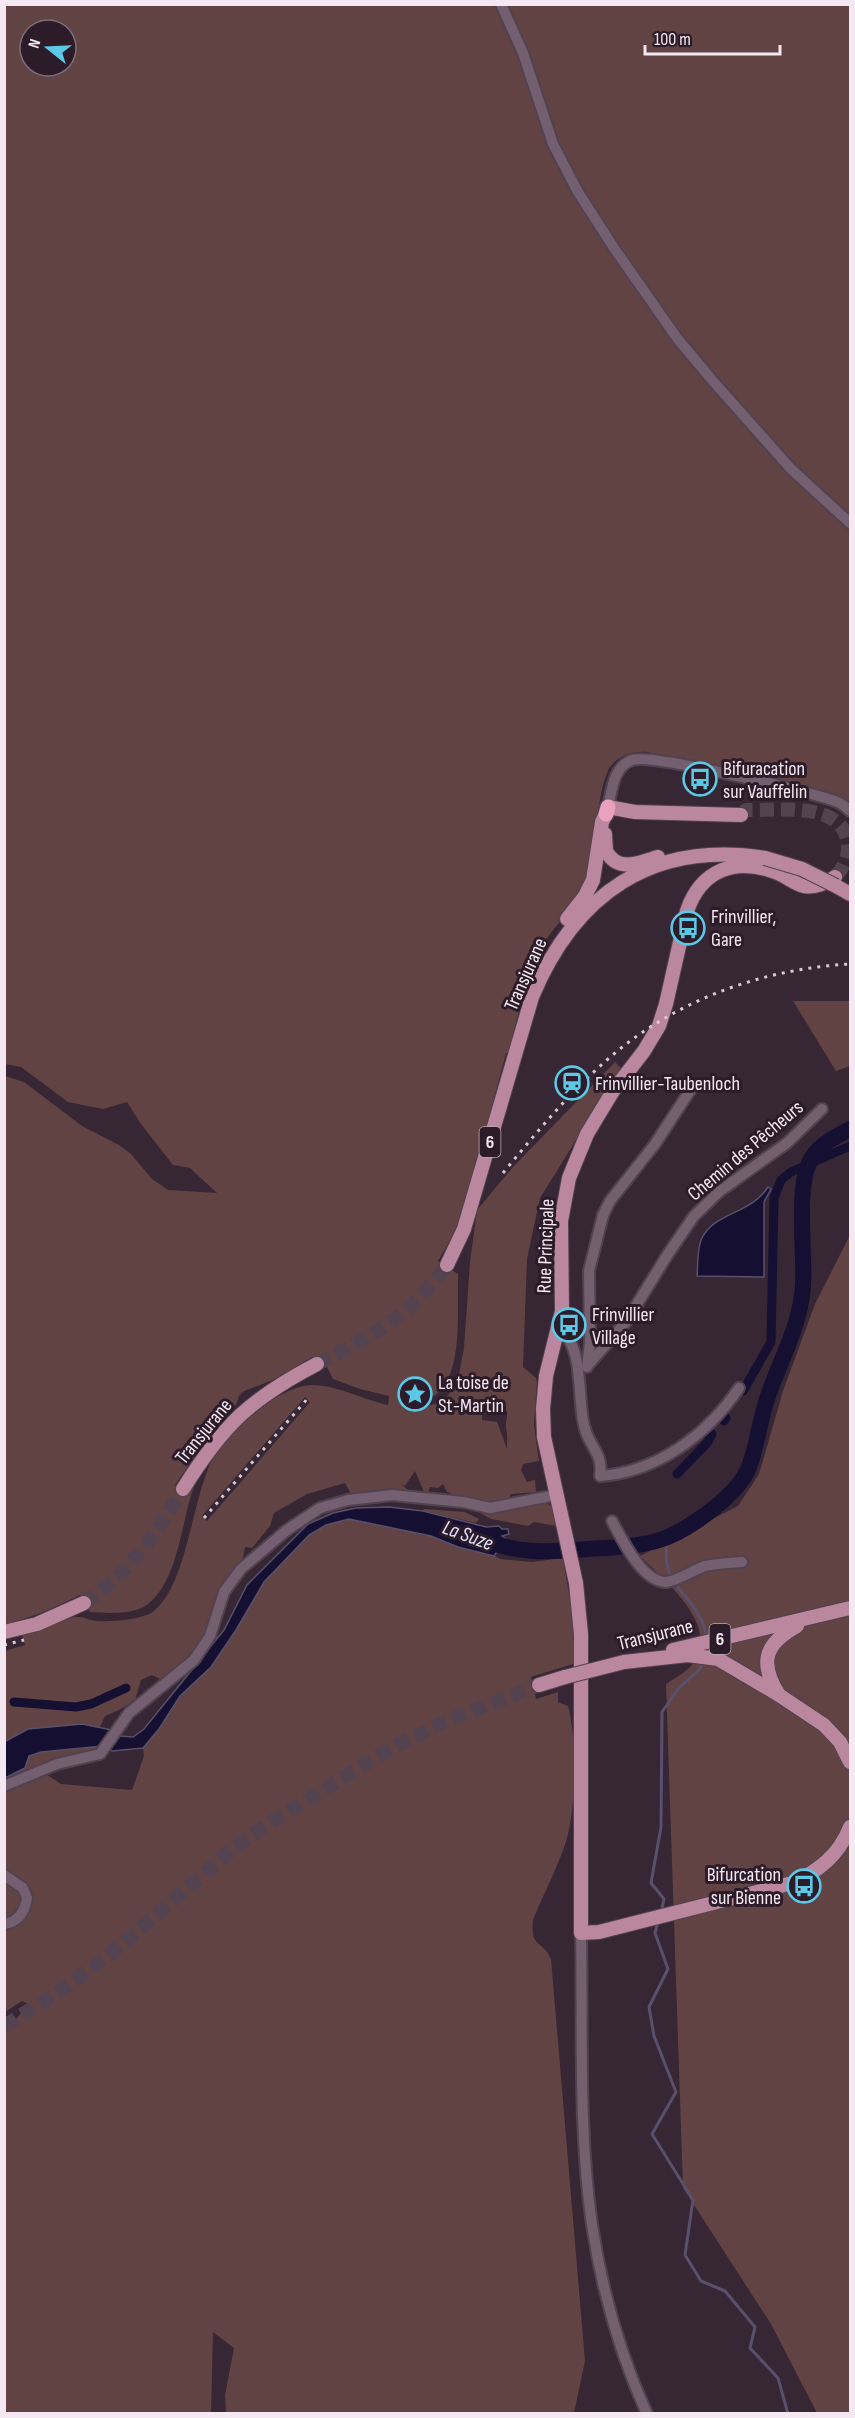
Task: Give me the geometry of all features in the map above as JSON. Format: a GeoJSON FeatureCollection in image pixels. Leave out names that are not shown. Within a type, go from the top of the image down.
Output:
{"type":"FeatureCollection","features":[{"type":"Feature","properties":{"kind":"main road"},"geometry":{"type":"LineString","coordinates":[[607,810],[741,814]]}},
{"type":"Feature","properties":{"kind":"main road"},"geometry":{"type":"LineString","coordinates":[[607,810],[604,847],[611,859],[622,865],[663,856],[680,859]]}},
{"type":"Feature","properties":{"kind":"main road"},"geometry":{"type":"LineString","coordinates":[[548,961],[555,934],[590,887],[602,822],[607,810]]}},
{"type":"Feature","properties":{"kind":"main road","name":"Transjurane"},"geometry":{"type":"LineString","coordinates":[[447,1265],[464,1229],[525,1016],[548,961],[573,924],[609,891],[647,869],[680,859],[720,854],[765,858],[802,869],[833,879],[850,894]]}},
{"type":"Feature","properties":{"kind":"main road","name":"Rue Principale"},"geometry":{"type":"LineString","coordinates":[[581,1933],[581,1634],[575,1582],[544,1437],[543,1409],[546,1376],[558,1329],[562,1299],[561,1221],[565,1196],[575,1160],[599,1111],[656,1032],[666,1004],[687,911],[697,890],[707,879],[727,868],[750,865],[789,878],[833,879]]}},
{"type":"Feature","properties":{"kind":"main road","name":"Transjurane"},"geometry":{"type":"LineString","coordinates":[[183,1489],[224,1430],[240,1413],[283,1382],[317,1364]]}},
{"type":"Feature","properties":{"kind":"main road"},"geometry":{"type":"LineString","coordinates":[[4,1632],[37,1624],[84,1603]]}},
{"type":"Feature","properties":{"kind":"main road","name":"Transjurane"},"geometry":{"type":"LineString","coordinates":[[542,1684],[850,1608]]}},
{"type":"Feature","properties":{"kind":"main road"},"geometry":{"type":"LineString","coordinates":[[779,1695],[768,1671],[767,1662],[770,1649],[783,1634],[816,1616]]}},
{"type":"Feature","properties":{"kind":"main road"},"geometry":{"type":"LineString","coordinates":[[624,1662],[688,1655],[710,1657],[727,1664],[824,1725],[840,1742],[850,1762]]}},
{"type":"Feature","properties":{"kind":"main road"},"geometry":{"type":"LineString","coordinates":[[581,1933],[617,1928],[784,1886],[809,1875],[836,1853],[850,1827]]}},
{"type":"Feature","properties":{"kind":"street"},"geometry":{"type":"LineString","coordinates":[[501,4],[523,53],[553,144],[578,192],[614,248],[677,338],[712,380],[791,469],[850,523]]}},
{"type":"Feature","properties":{"kind":"street"},"geometry":{"type":"LineString","coordinates":[[607,810],[613,783],[621,767],[632,760],[645,759],[692,767],[818,797],[843,805],[850,811]]}},
{"type":"Feature","properties":{"kind":"street"},"geometry":{"type":"LineString","coordinates":[[580,1381],[588,1365],[589,1271],[603,1215],[610,1201],[655,1144],[693,1086]]}},
{"type":"Feature","properties":{"kind":"street","name":"Chemin des Pêcheurs"},"geometry":{"type":"LineString","coordinates":[[588,1365],[626,1322],[694,1216],[720,1191],[787,1143],[822,1108]]}},
{"type":"Feature","properties":{"kind":"street"},"geometry":{"type":"LineString","coordinates":[[558,1329],[566,1335],[570,1343],[580,1381],[584,1428],[599,1456],[600,1476],[636,1471],[678,1449],[721,1413],[739,1388]]}},
{"type":"Feature","properties":{"kind":"street"},"geometry":{"type":"LineString","coordinates":[[4,1786],[37,1771],[57,1764],[86,1759],[105,1750],[117,1730],[136,1707],[194,1660],[210,1636],[225,1592],[241,1569],[287,1530],[320,1508],[348,1500],[392,1495],[463,1502],[490,1508],[557,1499]]}},
{"type":"Feature","properties":{"kind":"street"},"geometry":{"type":"LineString","coordinates":[[612,1521],[631,1554],[651,1576],[659,1581],[669,1582],[712,1564],[742,1562]]}},
{"type":"Feature","properties":{"kind":"street"},"geometry":{"type":"LineString","coordinates":[[4,1875],[23,1888],[27,1898],[20,1916],[12,1923],[4,1924]]}},
{"type":"Feature","properties":{"kind":"street"},"geometry":{"type":"LineString","coordinates":[[581,1933],[585,2134],[592,2224],[613,2323],[647,2414]]}},
{"type":"Feature","properties":{"kind":"shaded area"},"geometry":{"type":"Polygon","coordinates":[[[4,5],[850,5],[850,803],[647,752],[626,755],[609,768],[598,810],[588,881],[536,958],[522,998],[508,1053],[506,1053],[462,1220],[438,1261],[458,1274],[457,1340],[452,1370],[438,1393],[416,1401],[416,1407],[432,1405],[445,1399],[456,1385],[464,1348],[470,1262],[477,1210],[513,1167],[615,1062],[621,1068],[540,1198],[527,1259],[523,1367],[536,1378],[537,1382],[534,1425],[539,1461],[523,1464],[521,1470],[527,1482],[535,1480],[536,1492],[511,1494],[505,1505],[483,1503],[461,1497],[447,1492],[443,1484],[438,1488],[430,1487],[428,1494],[425,1494],[415,1471],[405,1486],[400,1483],[409,1491],[395,1489],[352,1496],[345,1483],[307,1494],[274,1513],[270,1526],[252,1548],[245,1547],[242,1560],[220,1610],[200,1644],[181,1667],[160,1679],[152,1675],[141,1680],[135,1700],[105,1716],[100,1727],[82,1724],[29,1729],[5,1742],[5,1651],[25,1645],[22,1635],[68,1618],[118,1621],[154,1611],[166,1597],[183,1558],[208,1468],[221,1444],[237,1428],[278,1397],[306,1386],[331,1387],[388,1405],[389,1396],[333,1379],[327,1367],[319,1370],[312,1357],[273,1380],[244,1391],[237,1403],[216,1426],[175,1485],[187,1492],[194,1482],[195,1484],[178,1550],[165,1583],[156,1596],[139,1609],[110,1613],[90,1612],[80,1595],[44,1612],[5,1625],[5,1076],[24,1082],[82,1126],[119,1145],[131,1154],[152,1179],[168,1190],[217,1193],[190,1168],[173,1165],[127,1102],[103,1109],[68,1102],[21,1067],[5,1064],[4,5]],[[305,1397],[202,1516],[207,1521],[310,1402],[305,1397]],[[507,1403],[494,1412],[482,1415],[482,1420],[497,1422],[507,1449],[507,1411],[503,1410],[507,1403]]]}},
{"type":"Feature","properties":{"kind":"shaded area"},"geometry":{"type":"Polygon","coordinates":[[[793,1001],[850,1001],[850,1066],[836,1071],[793,1001]]]}},
{"type":"Feature","properties":{"kind":"shaded area"},"geometry":{"type":"Polygon","coordinates":[[[850,1235],[850,2413],[817,2413],[771,2324],[683,2188],[666,1684],[689,1668],[699,1653],[700,1638],[696,1622],[688,1607],[640,1556],[738,1506],[759,1474],[783,1391],[815,1304],[850,1235]]]}},
{"type":"Feature","properties":{"kind":"shaded area"},"geometry":{"type":"Polygon","coordinates":[[[544,1502],[552,1506],[556,1526],[534,1522],[528,1526],[491,1519],[473,1509],[544,1502]]]}},
{"type":"Feature","properties":{"kind":"shaded area"},"geometry":{"type":"Polygon","coordinates":[[[424,1509],[465,1512],[479,1519],[476,1523],[423,1511],[424,1509]]]}},
{"type":"Feature","properties":{"kind":"shaded area"},"geometry":{"type":"Polygon","coordinates":[[[349,1519],[431,1536],[458,1547],[492,1554],[500,1559],[532,1562],[563,1558],[573,1619],[573,1664],[531,1677],[536,1699],[558,1692],[558,1702],[568,1706],[574,1752],[573,1804],[565,1844],[533,1920],[533,1936],[551,1959],[585,2361],[574,2413],[226,2413],[225,2395],[234,2348],[213,2332],[211,2413],[5,2413],[5,2032],[29,2004],[22,2001],[5,2012],[4,1778],[25,1768],[29,1756],[40,1752],[103,1746],[90,1753],[42,1764],[43,1772],[61,1784],[132,1790],[144,1756],[143,1748],[159,1729],[180,1696],[211,1667],[264,1582],[309,1535],[326,1525],[349,1519]]]}},
{"type":"Feature","properties":{"kind":"water"},"geometry":{"type":"Polygon","coordinates":[[[768,1187],[771,1189],[764,1202],[764,1277],[697,1276],[699,1246],[708,1229],[752,1203],[768,1187]]]}},
{"type":"Feature","properties":{"kind":"water"},"geometry":{"type":"Polygon","coordinates":[[[389,1507],[423,1511],[486,1527],[499,1526],[502,1529],[508,1529],[509,1534],[502,1536],[506,1539],[494,1556],[458,1547],[431,1536],[349,1519],[326,1525],[309,1535],[264,1582],[211,1667],[180,1696],[159,1729],[143,1748],[112,1751],[103,1746],[41,1752],[29,1756],[25,1768],[5,1778],[4,1742],[28,1729],[82,1724],[112,1730],[119,1736],[133,1737],[144,1729],[224,1630],[247,1585],[308,1524],[333,1513],[356,1508],[389,1507]]]}},
{"type":"Feature","properties":{"kind":"waterway","name":"La Suze"},"geometry":{"type":"LineString","coordinates":[[481,1538],[512,1548],[542,1551],[613,1548],[645,1544],[661,1540],[690,1525],[736,1488],[749,1467],[766,1402],[799,1313],[803,1285],[802,1206],[805,1175],[816,1152],[826,1143],[850,1129]]}},
{"type":"Feature","properties":{"kind":"waterway"},"geometry":{"type":"LineString","coordinates":[[743,1391],[771,1342],[774,1198],[781,1180],[791,1172],[850,1146]]}},
{"type":"Feature","properties":{"kind":"waterway"},"geometry":{"type":"LineString","coordinates":[[677,1474],[707,1443],[712,1434]]}},
{"type":"Feature","properties":{"kind":"waterway"},"geometry":{"type":"LineString","coordinates":[[667,1537],[666,1552],[671,1577]]}},
{"type":"Feature","properties":{"kind":"waterway"},"geometry":{"type":"LineString","coordinates":[[674,1583],[699,1615],[707,1638]]}},
{"type":"Feature","properties":{"kind":"waterway"},"geometry":{"type":"LineString","coordinates":[[661,1913],[664,1899],[651,1883],[661,1827],[662,1712],[678,1689],[700,1669],[703,1661]]}},
{"type":"Feature","properties":{"kind":"waterway"},"geometry":{"type":"LineString","coordinates":[[14,1702],[76,1707],[91,1704],[126,1688]]}},
{"type":"Feature","properties":{"kind":"waterway"},"geometry":{"type":"LineString","coordinates":[[658,1922],[655,1933],[668,1969],[649,2007],[654,2036],[676,2092],[652,2134],[693,2200],[685,2255],[701,2281],[725,2291],[755,2327],[750,2348],[778,2378],[788,2414]]}},
{"type":"Feature","properties":{"kind":"tunnel"},"geometry":{"type":"LineString","coordinates":[[741,815],[746,810],[790,810],[821,814],[834,820],[843,829],[848,843],[845,862],[835,877]]}},
{"type":"Feature","properties":{"kind":"tunnel"},"geometry":{"type":"LineString","coordinates":[[317,1364],[388,1324],[418,1299],[447,1265]]}},
{"type":"Feature","properties":{"kind":"tunnel"},"geometry":{"type":"LineString","coordinates":[[84,1603],[129,1565],[162,1522],[183,1489]]}},
{"type":"Feature","properties":{"kind":"tunnel"},"geometry":{"type":"LineString","coordinates":[[4,2026],[57,1993],[110,1954],[235,1847],[262,1828],[391,1748],[446,1721],[539,1685]]}},
{"type":"Feature","properties":{"kind":"railway"},"geometry":{"type":"LineString","coordinates":[[503,1173],[553,1114],[594,1072],[634,1038],[662,1020],[691,1004],[752,981],[817,967],[850,964]]}},
{"type":"Feature","properties":{"kind":"railway"},"geometry":{"type":"LineString","coordinates":[[204,1518],[308,1398]]}},
{"type":"Feature","properties":{"kind":"railway"},"geometry":{"type":"LineString","coordinates":[[4,1645],[24,1640]]}},
{"type":"Feature","properties":{"kind":"place","name":"Bifuracation sur Vauffelin"},"geometry":{"type":"Point","coordinates":[700,779]}},
{"type":"Feature","properties":{"kind":"place","name":"Frinvillier, Gare"},"geometry":{"type":"Point","coordinates":[688,928]}},
{"type":"Feature","properties":{"kind":"place","name":"Frinvillier-Taubenloch"},"geometry":{"type":"Point","coordinates":[572,1083]}},
{"type":"Feature","properties":{"kind":"place","name":"Frinvillier Village"},"geometry":{"type":"Point","coordinates":[569,1325]}},
{"type":"Feature","properties":{"kind":"place","name":"La toise de St-Martin"},"geometry":{"type":"Point","coordinates":[415,1394]}},
{"type":"Feature","properties":{"kind":"place","name":"Bifurcation sur Bienne"},"geometry":{"type":"Point","coordinates":[804,1886]}}]}
